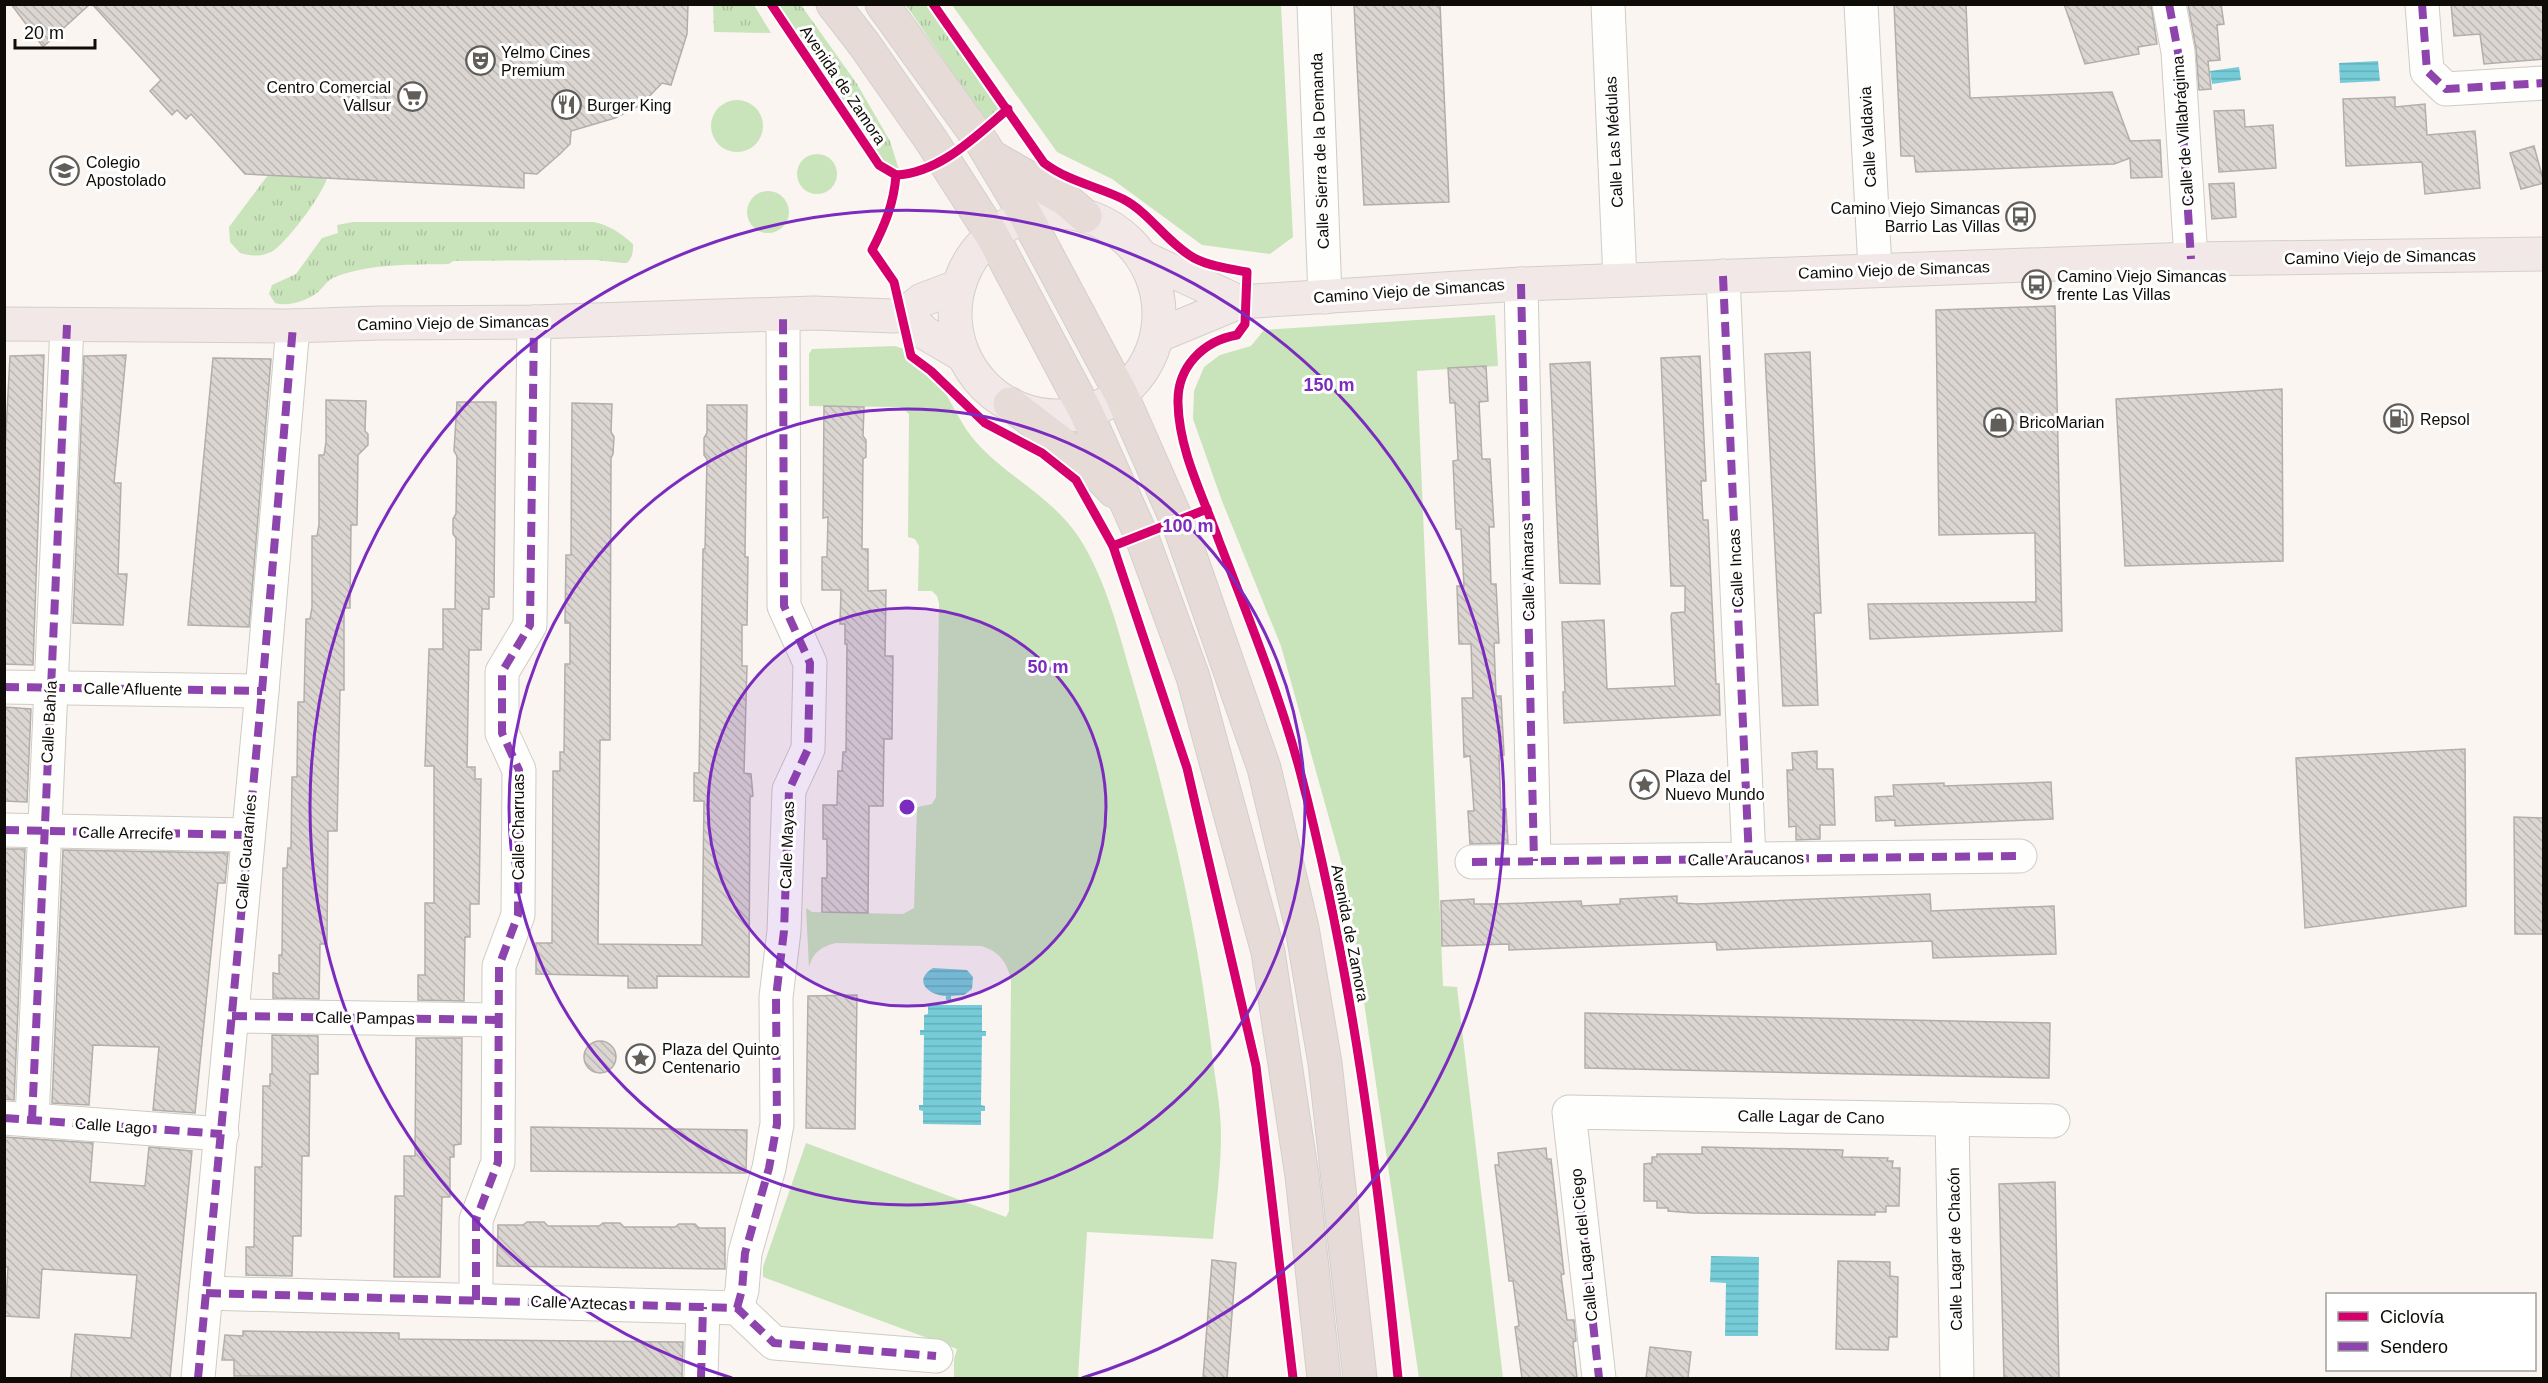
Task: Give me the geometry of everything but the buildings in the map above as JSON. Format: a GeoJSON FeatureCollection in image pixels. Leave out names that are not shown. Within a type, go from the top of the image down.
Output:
{"type":"FeatureCollection","features":[{"type":"Feature","properties":{"kind":"highway"},"geometry":{"type":"LineString","coordinates":[[833,4],[924,130],[992,235],[1086,412],[1141,535],[1193,677],[1268,952],[1302,1176],[1324,1378]]}},
{"type":"Feature","properties":{"kind":"highway"},"geometry":{"type":"LineString","coordinates":[[882,4],[991,156],[1026,216],[1121,394],[1175,513],[1264,768],[1302,928],[1325,1063],[1360,1378]]}},
{"type":"Feature","properties":{"kind":"highway"},"geometry":{"type":"LineString","coordinates":[[991,156],[1065,199],[1085,216]]}},
{"type":"Feature","properties":{"kind":"highway"},"geometry":{"type":"LineString","coordinates":[[1010,404],[1086,462],[1128,505]]}},
{"type":"Feature","properties":{"kind":"main road"},"geometry":{"type":"LineString","coordinates":[[1048,212],[1085,216],[1107,224],[1124,237],[1142,257],[1152,276],[1158,297],[1159,320],[1151,355],[1139,375],[1121,394],[1106,404],[1086,412],[1066,416],[1044,415],[1010,404],[995,395],[980,380],[964,356],[955,322],[959,286],[969,262],[992,235],[1026,216],[1048,212]]}},
{"type":"Feature","properties":{"kind":"main road","name":"Camino Viejo de Simancas"},"geometry":{"type":"LineString","coordinates":[[1157,336],[1239,302],[1521,284],[2191,259],[2544,254]]}},
{"type":"Feature","properties":{"kind":"main road","name":"Camino Viejo de Simancas"},"geometry":{"type":"LineString","coordinates":[[1142,257],[1239,302]]}},
{"type":"Feature","properties":{"kind":"main road"},"geometry":{"type":"LineString","coordinates":[[959,286],[922,300],[904,314],[925,333],[964,356]]}},
{"type":"Feature","properties":{"kind":"main road","name":"Camino Viejo de Simancas"},"geometry":{"type":"LineString","coordinates":[[4,324],[293,326],[534,322],[783,315],[814,312],[857,316],[904,314]]}},
{"type":"Feature","properties":{"kind":"street","name":"Calle Sierra de la Demanda"},"geometry":{"type":"LineString","coordinates":[[1314,4],[1325,297]]}},
{"type":"Feature","properties":{"kind":"street","name":"Calle Las Médulas"},"geometry":{"type":"LineString","coordinates":[[1608,4],[1620,280]]}},
{"type":"Feature","properties":{"kind":"street","name":"Calle Valdavia"},"geometry":{"type":"LineString","coordinates":[[1861,4],[1875,269]]}},
{"type":"Feature","properties":{"kind":"street","name":"Calle de Villabrágima"},"geometry":{"type":"LineString","coordinates":[[2169,4],[2178,52],[2191,259]]}},
{"type":"Feature","properties":{"kind":"street"},"geometry":{"type":"LineString","coordinates":[[2422,4],[2427,71],[2446,89],[2544,83]]}},
{"type":"Feature","properties":{"kind":"street","name":"Calle Incas"},"geometry":{"type":"LineString","coordinates":[[1723,276],[1749,859]]}},
{"type":"Feature","properties":{"kind":"street","name":"Calle Aimaras"},"geometry":{"type":"LineString","coordinates":[[1521,284],[1534,861]]}},
{"type":"Feature","properties":{"kind":"street","name":"Calle Mayas"},"geometry":{"type":"LineString","coordinates":[[737,1308],[742,1290],[745,1253],[769,1168],[777,1124],[776,997],[784,931],[789,790],[808,749],[810,663],[783,606],[783,315]]}},
{"type":"Feature","properties":{"kind":"street","name":"Calle Charruas"},"geometry":{"type":"LineString","coordinates":[[476,1300],[476,1220],[498,1162],[499,966],[518,915],[519,770],[502,733],[502,672],[530,625],[534,322]]}},
{"type":"Feature","properties":{"kind":"street","name":"Calle Bahía"},"geometry":{"type":"LineString","coordinates":[[18,1119],[44,831],[67,325]]}},
{"type":"Feature","properties":{"kind":"street","name":"Calle Guaraníes"},"geometry":{"type":"LineString","coordinates":[[198,1378],[222,1134],[293,326]]}},
{"type":"Feature","properties":{"kind":"street","name":"Calle Afluente"},"geometry":{"type":"LineString","coordinates":[[4,687],[262,691]]}},
{"type":"Feature","properties":{"kind":"street","name":"Calle Arrecife"},"geometry":{"type":"LineString","coordinates":[[4,830],[248,835]]}},
{"type":"Feature","properties":{"kind":"street","name":"Calle Araucanos"},"geometry":{"type":"LineString","coordinates":[[1472,862],[2020,856]]}},
{"type":"Feature","properties":{"kind":"street","name":"Calle Pampas"},"geometry":{"type":"LineString","coordinates":[[232,1016],[498,1020]]}},
{"type":"Feature","properties":{"kind":"street","name":"Calle Lagar de Cano"},"geometry":{"type":"LineString","coordinates":[[1569,1112],[2053,1121]]}},
{"type":"Feature","properties":{"kind":"street","name":"Calle Lagar del Ciego"},"geometry":{"type":"LineString","coordinates":[[1569,1112],[1599,1378]]}},
{"type":"Feature","properties":{"kind":"street","name":"Calle Lago"},"geometry":{"type":"LineString","coordinates":[[18,1119],[222,1134]]}},
{"type":"Feature","properties":{"kind":"street","name":"Calle Lagar de Chacón"},"geometry":{"type":"LineString","coordinates":[[1952,1119],[1957,1378]]}},
{"type":"Feature","properties":{"kind":"street","name":"Calle Aztecas"},"geometry":{"type":"LineString","coordinates":[[206,1293],[737,1308]]}},
{"type":"Feature","properties":{"kind":"street"},"geometry":{"type":"LineString","coordinates":[[701,1378],[703,1306]]}},
{"type":"Feature","properties":{"kind":"street"},"geometry":{"type":"LineString","coordinates":[[737,1308],[774,1343],[936,1356]]}},
{"type":"Feature","properties":{"kind":"green space"},"geometry":{"type":"Polygon","coordinates":[[[713,5],[754,5],[771,33],[714,32],[713,5]]]}},
{"type":"Feature","properties":{"kind":"green space"},"geometry":{"type":"Polygon","coordinates":[[[778,5],[801,5],[857,84],[890,141],[900,173],[892,176],[778,5]]]}},
{"type":"Feature","properties":{"kind":"green space"},"geometry":{"type":"Polygon","coordinates":[[[906,5],[931,5],[1001,109],[985,120],[906,5]]]}},
{"type":"Feature","properties":{"kind":"green space"},"geometry":{"type":"Polygon","coordinates":[[[952,5],[1281,5],[1293,237],[1270,254],[1202,245],[1112,179],[1057,152],[952,5]]]}},
{"type":"Feature","properties":{"kind":"green space"},"geometry":{"type":"Polygon","coordinates":[[[737,100],[747,102],[755,108],[761,116],[763,126],[761,136],[755,144],[747,150],[737,152],[727,150],[719,144],[713,136],[711,126],[713,116],[719,108],[727,102],[737,100]]]}},
{"type":"Feature","properties":{"kind":"green space"},"geometry":{"type":"Polygon","coordinates":[[[817,154],[825,155],[831,160],[836,166],[836,182],[831,188],[825,193],[817,194],[809,193],[803,188],[798,182],[797,174],[798,166],[803,160],[809,155],[817,154]]]}},
{"type":"Feature","properties":{"kind":"green space"},"geometry":{"type":"Polygon","coordinates":[[[268,175],[327,178],[311,206],[278,247],[267,254],[240,253],[230,242],[229,227],[268,175]]]}},
{"type":"Feature","properties":{"kind":"green space"},"geometry":{"type":"Polygon","coordinates":[[[768,191],[783,197],[789,212],[783,227],[768,233],[753,227],[747,212],[753,197],[768,191]]]}},
{"type":"Feature","properties":{"kind":"green space"},"geometry":{"type":"Polygon","coordinates":[[[353,222],[593,222],[610,227],[624,236],[633,244],[633,252],[627,263],[596,260],[453,261],[449,264],[377,267],[335,277],[314,295],[303,300],[291,304],[275,303],[269,294],[272,285],[296,274],[322,238],[338,233],[337,225],[353,222]]]}},
{"type":"Feature","properties":{"kind":"green space"},"geometry":{"type":"Polygon","coordinates":[[[1495,315],[1498,366],[1417,371],[1443,986],[1457,987],[1503,1378],[1419,1378],[1346,879],[1281,646],[1222,501],[1193,419],[1194,391],[1204,367],[1220,355],[1251,346],[1264,330],[1495,315]]]}},
{"type":"Feature","properties":{"kind":"green space"},"geometry":{"type":"Polygon","coordinates":[[[895,346],[923,362],[942,387],[976,442],[1067,522],[1078,536],[1096,569],[1116,622],[1157,766],[1189,905],[1205,998],[1221,1124],[1213,1239],[1087,1232],[1078,1378],[954,1378],[954,1359],[957,1349],[763,1277],[763,1267],[806,1143],[1006,1217],[1009,1211],[1011,981],[1002,959],[993,951],[981,946],[836,943],[819,950],[809,967],[806,908],[812,912],[903,914],[914,908],[917,807],[932,804],[936,797],[939,603],[932,591],[918,591],[919,546],[915,539],[908,537],[909,414],[900,407],[809,406],[809,354],[812,349],[895,346]]]}},
{"type":"Feature","properties":{"kind":"water"},"geometry":{"type":"Polygon","coordinates":[[[2378,61],[2380,81],[2340,83],[2339,63],[2378,61]]]}},
{"type":"Feature","properties":{"kind":"water"},"geometry":{"type":"Polygon","coordinates":[[[2239,67],[2241,80],[2212,84],[2210,71],[2239,67]]]}},
{"type":"Feature","properties":{"kind":"water"},"geometry":{"type":"Polygon","coordinates":[[[933,968],[967,970],[973,977],[972,989],[964,995],[951,996],[951,1000],[946,1000],[946,996],[933,993],[923,982],[924,977],[933,968]]]}},
{"type":"Feature","properties":{"kind":"water"},"geometry":{"type":"Polygon","coordinates":[[[928,1005],[982,1005],[982,1031],[986,1031],[986,1036],[982,1036],[981,1105],[985,1106],[985,1111],[981,1111],[981,1125],[923,1124],[923,1111],[919,1110],[919,1105],[923,1105],[924,1035],[920,1035],[920,1030],[924,1030],[924,1015],[928,1014],[928,1005]]]}},
{"type":"Feature","properties":{"kind":"water"},"geometry":{"type":"Polygon","coordinates":[[[1711,1256],[1759,1257],[1758,1336],[1725,1336],[1726,1283],[1710,1282],[1711,1256]]]}},
{"type":"Feature","properties":{"kind":"marked path"},"geometry":{"type":"LineString","coordinates":[[2169,4],[2178,52],[2191,259]]}},
{"type":"Feature","properties":{"kind":"marked path"},"geometry":{"type":"LineString","coordinates":[[2422,4],[2427,71],[2446,89],[2544,83]]}},
{"type":"Feature","properties":{"kind":"marked path"},"geometry":{"type":"LineString","coordinates":[[1723,276],[1749,859]]}},
{"type":"Feature","properties":{"kind":"marked path"},"geometry":{"type":"LineString","coordinates":[[1521,284],[1534,861]]}},
{"type":"Feature","properties":{"kind":"marked path"},"geometry":{"type":"LineString","coordinates":[[737,1308],[742,1290],[745,1253],[769,1168],[777,1124],[776,997],[784,931],[789,790],[808,749],[810,663],[784,606],[783,315]]}},
{"type":"Feature","properties":{"kind":"marked path"},"geometry":{"type":"LineString","coordinates":[[476,1300],[476,1220],[498,1162],[499,966],[518,915],[519,770],[502,733],[502,672],[530,625],[534,322]]}},
{"type":"Feature","properties":{"kind":"marked path"},"geometry":{"type":"LineString","coordinates":[[32,1120],[67,325]]}},
{"type":"Feature","properties":{"kind":"marked path"},"geometry":{"type":"LineString","coordinates":[[198,1378],[262,691],[293,326]]}},
{"type":"Feature","properties":{"kind":"marked path"},"geometry":{"type":"LineString","coordinates":[[4,687],[262,691]]}},
{"type":"Feature","properties":{"kind":"marked path"},"geometry":{"type":"LineString","coordinates":[[4,830],[248,835]]}},
{"type":"Feature","properties":{"kind":"marked path"},"geometry":{"type":"LineString","coordinates":[[1472,862],[2020,856]]}},
{"type":"Feature","properties":{"kind":"marked path"},"geometry":{"type":"LineString","coordinates":[[232,1016],[498,1020]]}},
{"type":"Feature","properties":{"kind":"marked path"},"geometry":{"type":"LineString","coordinates":[[4,1118],[222,1134]]}},
{"type":"Feature","properties":{"kind":"marked path"},"geometry":{"type":"LineString","coordinates":[[1578,1185],[1599,1378]]}},
{"type":"Feature","properties":{"kind":"marked path"},"geometry":{"type":"LineString","coordinates":[[206,1293],[737,1308],[774,1343],[936,1356]]}},
{"type":"Feature","properties":{"kind":"marked path"},"geometry":{"type":"LineString","coordinates":[[701,1378],[703,1307]]}},
{"type":"Feature","properties":{"kind":"cycle path","name":"Avenida de Zamora"},"geometry":{"type":"LineString","coordinates":[[771,4],[879,165],[896,175],[888,214],[872,250],[894,282],[911,356],[931,371],[985,423],[1042,453],[1076,480],[1113,546],[1187,768],[1256,1066],[1293,1378]]}},
{"type":"Feature","properties":{"kind":"cycle path","name":"Avenida de Zamora"},"geometry":{"type":"LineString","coordinates":[[933,4],[1044,163],[1082,183],[1113,194],[1133,205],[1184,252],[1194,258],[1213,265],[1247,272],[1245,324],[1237,335],[1213,343],[1203,350],[1187,367],[1179,390],[1179,421],[1193,473],[1283,713],[1318,846],[1349,997],[1361,1073],[1382,1226],[1398,1378]]}},
{"type":"Feature","properties":{"kind":"cycle path"},"geometry":{"type":"LineString","coordinates":[[896,175],[928,168],[942,160],[970,141],[1008,109]]}},
{"type":"Feature","properties":{"kind":"cycle path"},"geometry":{"type":"LineString","coordinates":[[1113,546],[1207,509]]}},
{"type":"Feature","properties":{"kind":"place","name":"Yelmo Cines Premium"},"geometry":{"type":"Point","coordinates":[480,61]}},
{"type":"Feature","properties":{"kind":"place","name":"Centro Comercial Vallsur"},"geometry":{"type":"Point","coordinates":[412,96]}},
{"type":"Feature","properties":{"kind":"place","name":"Burger King"},"geometry":{"type":"Point","coordinates":[566,105]}},
{"type":"Feature","properties":{"kind":"place","name":"Colegio Apostolado"},"geometry":{"type":"Point","coordinates":[65,171]}},
{"type":"Feature","properties":{"kind":"place","name":"Camino Viejo Simancas Barrio Las Villas"},"geometry":{"type":"Point","coordinates":[2021,217]}},
{"type":"Feature","properties":{"kind":"place","name":"Camino Viejo Simancas frente Las Villas"},"geometry":{"type":"Point","coordinates":[2036,285]}},
{"type":"Feature","properties":{"kind":"place","name":"Repsol"},"geometry":{"type":"Point","coordinates":[2399,419]}},
{"type":"Feature","properties":{"kind":"place","name":"BricoMarian"},"geometry":{"type":"Point","coordinates":[1998,422]}},
{"type":"Feature","properties":{"kind":"place","name":"Plaza del Nuevo Mundo"},"geometry":{"type":"Point","coordinates":[1644,785]}},
{"type":"Feature","properties":{"kind":"place","name":"Plaza del Quinto Centenario"},"geometry":{"type":"Point","coordinates":[641,1058]}}]}
